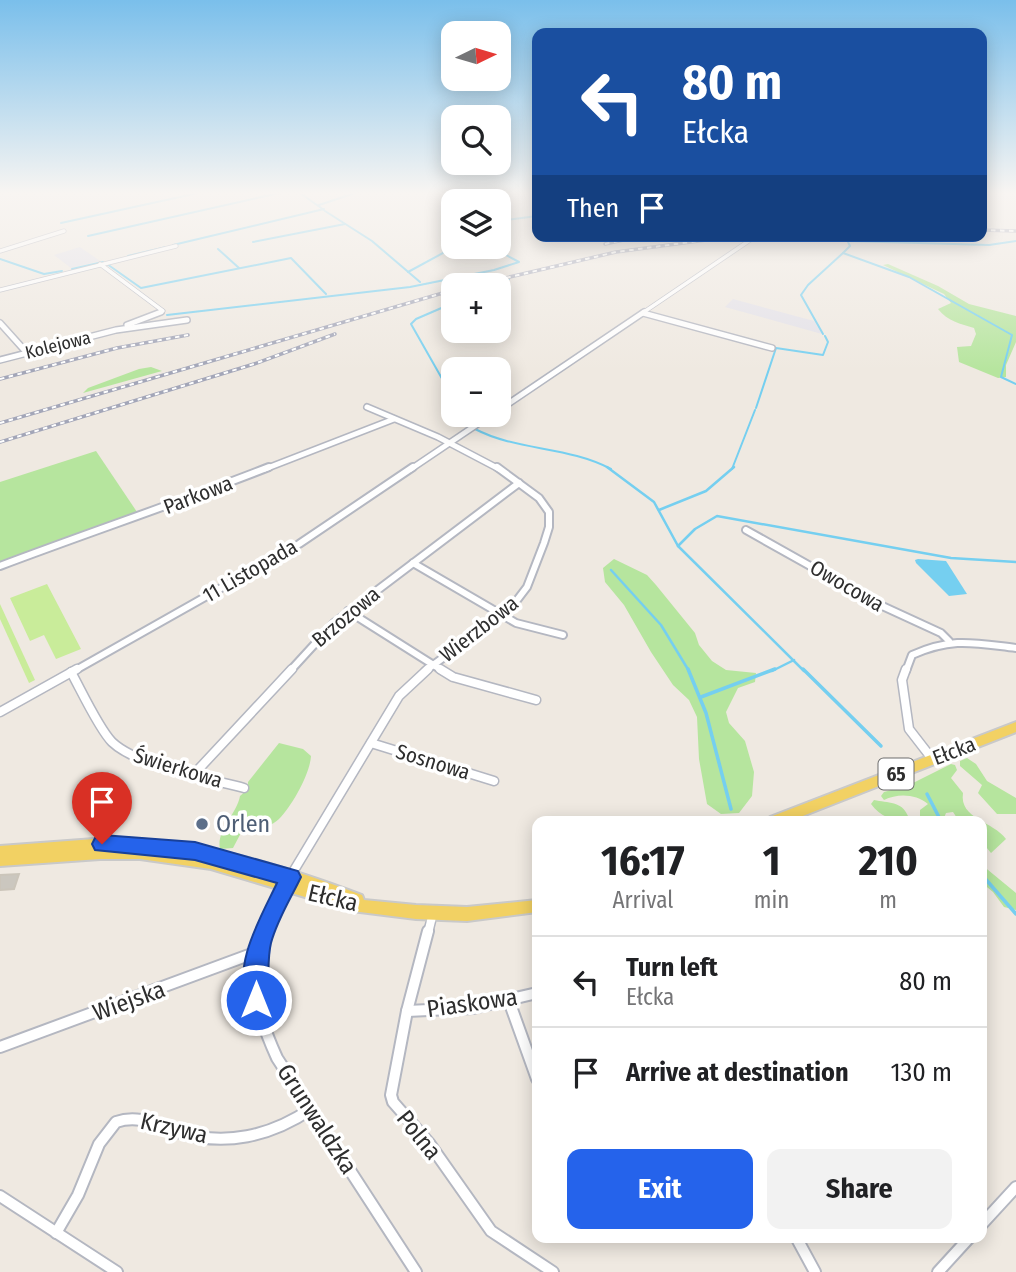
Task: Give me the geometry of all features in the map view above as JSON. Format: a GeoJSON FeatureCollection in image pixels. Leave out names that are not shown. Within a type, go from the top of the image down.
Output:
{"type":"FeatureCollection","features":[{"type":"Feature","properties":{"kind":"main road","name":"Ełcka"},"geometry":{"type":"LineString","coordinates":[[788,816],[1016,727]]}},
{"type":"Feature","properties":{"kind":"main road","name":"Ełcka"},"geometry":{"type":"LineString","coordinates":[[0,852],[75,845],[144,845],[209,854],[352,905],[433,913],[492,912],[532,907]]}},
{"type":"Feature","properties":{"kind":"main road","name":"Ełcka"},"geometry":{"type":"LineString","coordinates":[[0,860],[140,853],[211,863],[288,882]]}},
{"type":"Feature","properties":{"kind":"street"},"geometry":{"type":"LineString","coordinates":[[0,290],[149,252]]}},
{"type":"Feature","properties":{"kind":"street"},"geometry":{"type":"LineString","coordinates":[[511,402],[732,252]]}},
{"type":"Feature","properties":{"kind":"street","name":"Kolejowa"},"geometry":{"type":"LineString","coordinates":[[100,264],[163,312],[117,330]]}},
{"type":"Feature","properties":{"kind":"street"},"geometry":{"type":"LineString","coordinates":[[643,313],[772,348]]}},
{"type":"Feature","properties":{"kind":"street","name":"Kolejowa"},"geometry":{"type":"LineString","coordinates":[[0,360],[117,330],[187,320]]}},
{"type":"Feature","properties":{"kind":"street"},"geometry":{"type":"LineString","coordinates":[[0,323],[27,353]]}},
{"type":"Feature","properties":{"kind":"street","name":"Wierzbowa"},"geometry":{"type":"LineString","coordinates":[[288,882],[403,690],[432,665],[502,616],[528,589],[551,518],[544,502],[494,466],[367,407]]}},
{"type":"Feature","properties":{"kind":"street","name":"Parkowa"},"geometry":{"type":"LineString","coordinates":[[0,566],[123,520],[164,508],[394,419]]}},
{"type":"Feature","properties":{"kind":"street","name":"11 Listopada"},"geometry":{"type":"LineString","coordinates":[[0,712],[299,544],[473,427]]}},
{"type":"Feature","properties":{"kind":"street","name":"Brzozowa"},"geometry":{"type":"LineString","coordinates":[[195,774],[325,631],[519,483]]}},
{"type":"Feature","properties":{"kind":"street","name":"Owocowa"},"geometry":{"type":"LineString","coordinates":[[746,530],[878,604],[941,634],[949,641]]}},
{"type":"Feature","properties":{"kind":"street"},"geometry":{"type":"LineString","coordinates":[[413,563],[502,616],[540,631],[564,635]]}},
{"type":"Feature","properties":{"kind":"street"},"geometry":{"type":"LineString","coordinates":[[348,611],[432,665],[463,681],[536,700]]}},
{"type":"Feature","properties":{"kind":"street"},"geometry":{"type":"LineString","coordinates":[[933,760],[909,729],[902,680],[912,655],[949,641],[1016,648]]}},
{"type":"Feature","properties":{"kind":"street","name":"Świerkowa"},"geometry":{"type":"LineString","coordinates":[[71,672],[111,741],[118,747],[244,788]]}},
{"type":"Feature","properties":{"kind":"street","name":"Sosnowa"},"geometry":{"type":"LineString","coordinates":[[371,743],[494,781]]}},
{"type":"Feature","properties":{"kind":"street","name":"Grunwaldzka"},"geometry":{"type":"LineString","coordinates":[[288,882],[266,924],[257,952],[255,988],[260,1021],[277,1058],[416,1272]]}},
{"type":"Feature","properties":{"kind":"street","name":"Polna"},"geometry":{"type":"LineString","coordinates":[[433,913],[407,1010],[391,1095],[393,1102],[429,1143],[491,1231],[553,1272]]}},
{"type":"Feature","properties":{"kind":"street","name":"Wiejska"},"geometry":{"type":"LineString","coordinates":[[0,1047],[257,952]]}},
{"type":"Feature","properties":{"kind":"street","name":"Piaskowa"},"geometry":{"type":"LineString","coordinates":[[407,1010],[440,1011],[532,994]]}},
{"type":"Feature","properties":{"kind":"street"},"geometry":{"type":"LineString","coordinates":[[509,1000],[532,1065]]}},
{"type":"Feature","properties":{"kind":"street","name":"Krzywa"},"geometry":{"type":"LineString","coordinates":[[56,1233],[78,1195],[105,1133],[116,1122],[140,1118],[179,1133],[234,1139],[273,1131],[311,1110]]}},
{"type":"Feature","properties":{"kind":"street"},"geometry":{"type":"LineString","coordinates":[[987,1219],[1016,1187]]}},
{"type":"Feature","properties":{"kind":"street"},"geometry":{"type":"LineString","coordinates":[[0,1196],[117,1272]]}},
{"type":"Feature","properties":{"kind":"street"},"geometry":{"type":"LineString","coordinates":[[799,1243],[815,1272]]}},
{"type":"Feature","properties":{"kind":"street"},"geometry":{"type":"LineString","coordinates":[[939,1272],[965,1243]]}},
{"type":"Feature","properties":{"kind":"shaded area"},"geometry":{"type":"Polygon","coordinates":[[[88,252],[100,261],[71,268],[54,255],[88,252]]]}},
{"type":"Feature","properties":{"kind":"shaded area"},"geometry":{"type":"Polygon","coordinates":[[[733,299],[814,321],[822,334],[725,307],[733,299]]]}},
{"type":"Feature","properties":{"kind":"green space"},"geometry":{"type":"Polygon","coordinates":[[[888,264],[938,286],[969,304],[1016,316],[1016,342],[1006,365],[1006,377],[998,378],[959,362],[957,347],[971,346],[976,334],[974,328],[954,322],[938,309],[951,303],[944,294],[883,265],[888,264]]]}},
{"type":"Feature","properties":{"kind":"green space"},"geometry":{"type":"Polygon","coordinates":[[[151,367],[162,371],[83,393],[88,388],[151,367]]]}},
{"type":"Feature","properties":{"kind":"green space"},"geometry":{"type":"Polygon","coordinates":[[[96,451],[137,512],[0,563],[0,482],[96,451]]]}},
{"type":"Feature","properties":{"kind":"green space"},"geometry":{"type":"Polygon","coordinates":[[[614,559],[647,575],[695,633],[699,645],[712,661],[726,670],[756,673],[755,682],[738,688],[726,712],[729,723],[745,741],[754,772],[752,796],[739,813],[721,814],[707,804],[699,759],[697,717],[689,700],[673,685],[624,605],[605,582],[603,568],[614,559]]]}},
{"type":"Feature","properties":{"kind":"green space"},"geometry":{"type":"Polygon","coordinates":[[[47,584],[81,649],[56,659],[44,635],[30,641],[10,598],[47,584]]]}},
{"type":"Feature","properties":{"kind":"green space"},"geometry":{"type":"Polygon","coordinates":[[[0,604],[35,680],[29,683],[0,619],[0,604]]]}},
{"type":"Feature","properties":{"kind":"green space"},"geometry":{"type":"Polygon","coordinates":[[[279,743],[303,749],[311,756],[295,798],[275,822],[262,828],[243,829],[233,848],[220,849],[221,835],[240,796],[248,789],[248,782],[279,743]]]}},
{"type":"Feature","properties":{"kind":"green space"},"geometry":{"type":"Polygon","coordinates":[[[967,758],[976,764],[987,781],[1016,798],[1016,814],[997,814],[978,793],[982,785],[960,766],[960,761],[967,758]]]}},
{"type":"Feature","properties":{"kind":"green space"},"geometry":{"type":"Polygon","coordinates":[[[951,764],[955,765],[957,770],[951,778],[963,793],[966,809],[974,816],[956,816],[953,812],[946,813],[945,816],[920,816],[920,810],[928,804],[918,798],[895,796],[884,800],[881,796],[884,792],[909,785],[951,764]]]}},
{"type":"Feature","properties":{"kind":"green space"},"geometry":{"type":"Polygon","coordinates":[[[874,800],[894,804],[902,808],[908,816],[884,816],[871,804],[874,800]]]}},
{"type":"Feature","properties":{"kind":"green space"},"geometry":{"type":"Polygon","coordinates":[[[987,824],[1006,839],[991,853],[987,848],[987,824]]]}},
{"type":"Feature","properties":{"kind":"green space"},"geometry":{"type":"Polygon","coordinates":[[[987,869],[1016,893],[1016,910],[1004,907],[987,887],[987,869]]]}},
{"type":"Feature","properties":{"kind":"water"},"geometry":{"type":"Polygon","coordinates":[[[915,560],[946,561],[967,594],[949,596],[916,563],[915,560]]]}},
{"type":"Feature","properties":{"kind":"building"},"geometry":{"type":"Polygon","coordinates":[[[19,874],[14,889],[0,890],[0,875],[19,874]]]}},
{"type":"Feature","properties":{"kind":"waterway"},"geometry":{"type":"LineString","coordinates":[[128,256],[143,252]]}},
{"type":"Feature","properties":{"kind":"waterway"},"geometry":{"type":"LineString","coordinates":[[222,252],[239,268]]}},
{"type":"Feature","properties":{"kind":"waterway"},"geometry":{"type":"LineString","coordinates":[[385,252],[408,272]]}},
{"type":"Feature","properties":{"kind":"waterway"},"geometry":{"type":"LineString","coordinates":[[823,334],[801,295],[808,285],[843,253]]}},
{"type":"Feature","properties":{"kind":"waterway"},"geometry":{"type":"LineString","coordinates":[[843,253],[909,277],[1012,335],[1001,377],[1016,384]]}},
{"type":"Feature","properties":{"kind":"waterway"},"geometry":{"type":"LineString","coordinates":[[408,272],[441,254]]}},
{"type":"Feature","properties":{"kind":"waterway"},"geometry":{"type":"LineString","coordinates":[[107,264],[141,288],[291,258],[326,294]]}},
{"type":"Feature","properties":{"kind":"waterway"},"geometry":{"type":"LineString","coordinates":[[167,315],[410,287],[494,270],[519,262],[511,258]]}},
{"type":"Feature","properties":{"kind":"waterway"},"geometry":{"type":"LineString","coordinates":[[0,259],[44,274],[62,271]]}},
{"type":"Feature","properties":{"kind":"waterway"},"geometry":{"type":"LineString","coordinates":[[72,269],[103,262]]}},
{"type":"Feature","properties":{"kind":"waterway"},"geometry":{"type":"LineString","coordinates":[[408,272],[420,282]]}},
{"type":"Feature","properties":{"kind":"waterway"},"geometry":{"type":"LineString","coordinates":[[441,308],[411,324],[441,377]]}},
{"type":"Feature","properties":{"kind":"waterway"},"geometry":{"type":"LineString","coordinates":[[756,408],[776,348],[823,355],[828,342],[825,336]]}},
{"type":"Feature","properties":{"kind":"waterway"},"geometry":{"type":"LineString","coordinates":[[732,469],[755,410]]}},
{"type":"Feature","properties":{"kind":"waterway"},"geometry":{"type":"LineString","coordinates":[[475,429],[508,441],[578,456],[608,468]]}},
{"type":"Feature","properties":{"kind":"waterway"},"geometry":{"type":"LineString","coordinates":[[608,468],[654,502],[678,546]]}},
{"type":"Feature","properties":{"kind":"waterway"},"geometry":{"type":"LineString","coordinates":[[659,510],[706,491],[732,469]]}},
{"type":"Feature","properties":{"kind":"waterway"},"geometry":{"type":"LineString","coordinates":[[678,546],[695,529],[717,516],[951,558],[1016,562]]}},
{"type":"Feature","properties":{"kind":"waterway"},"geometry":{"type":"LineString","coordinates":[[678,546],[793,660]]}},
{"type":"Feature","properties":{"kind":"waterway"},"geometry":{"type":"LineString","coordinates":[[611,570],[661,625],[688,670]]}},
{"type":"Feature","properties":{"kind":"waterway"},"geometry":{"type":"LineString","coordinates":[[772,671],[793,660]]}},
{"type":"Feature","properties":{"kind":"waterway"},"geometry":{"type":"LineString","coordinates":[[793,660],[804,671]]}},
{"type":"Feature","properties":{"kind":"waterway"},"geometry":{"type":"LineString","coordinates":[[701,697],[775,669]]}},
{"type":"Feature","properties":{"kind":"waterway"},"geometry":{"type":"LineString","coordinates":[[803,669],[881,746]]}},
{"type":"Feature","properties":{"kind":"waterway"},"geometry":{"type":"LineString","coordinates":[[688,670],[706,713],[731,809]]}},
{"type":"Feature","properties":{"kind":"waterway"},"geometry":{"type":"LineString","coordinates":[[927,794],[938,816]]}},
{"type":"Feature","properties":{"kind":"waterway"},"geometry":{"type":"LineString","coordinates":[[987,881],[1016,914]]}},
{"type":"Feature","properties":{"kind":"railway"},"geometry":{"type":"LineString","coordinates":[[511,277],[614,252]]}},
{"type":"Feature","properties":{"kind":"railway"},"geometry":{"type":"LineString","coordinates":[[0,423],[441,294]]}},
{"type":"Feature","properties":{"kind":"railway"},"geometry":{"type":"LineString","coordinates":[[0,442],[254,364],[335,334]]}},
{"type":"Feature","properties":{"kind":"railway"},"geometry":{"type":"LineString","coordinates":[[0,379],[117,348],[188,335]]}},
{"type":"Feature","properties":{"kind":"place","name":"Orlen"},"geometry":{"type":"Point","coordinates":[202,824]}},
{"type":"Feature","properties":{"kind":"route"},"geometry":{"type":"LineString","coordinates":[[102,844],[144,845],[195,851],[247,863],[290,877],[260,940],[255,976],[256,1000]]}}]}
